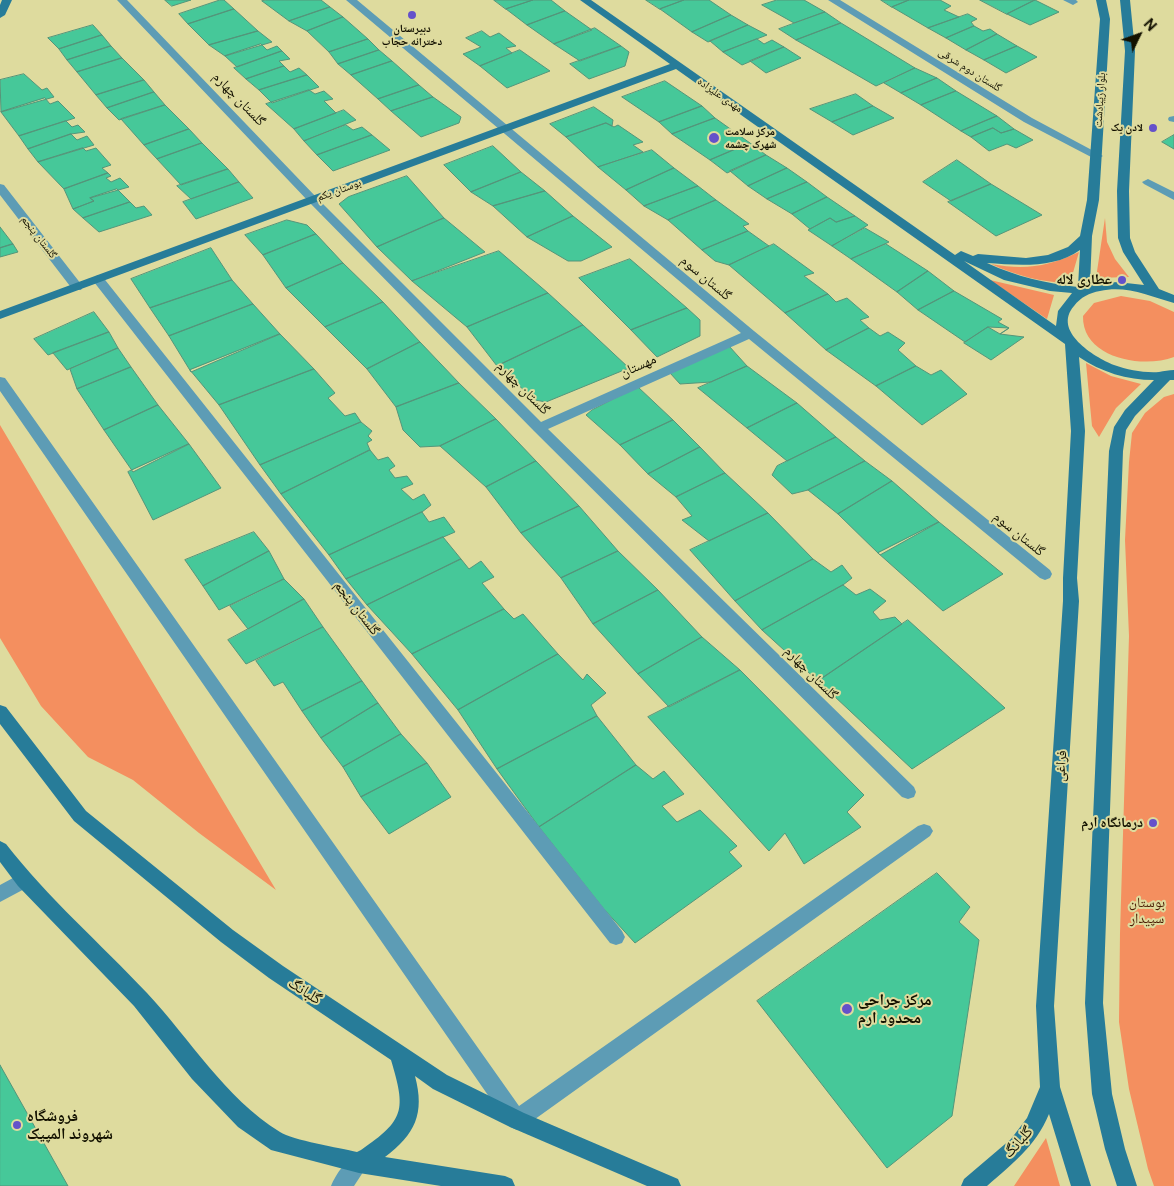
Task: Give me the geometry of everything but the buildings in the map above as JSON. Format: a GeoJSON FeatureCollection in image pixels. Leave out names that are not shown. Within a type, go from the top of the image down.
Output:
{"type":"FeatureCollection","features":[{"type":"Feature","properties":{"kind":"street"},"geometry":{"type":"LineString","coordinates":[[0,15],[7,0]]}},
{"type":"Feature","properties":{"kind":"street","name":"گلستان چهارم"},"geometry":{"type":"LineString","coordinates":[[122,0],[313,200],[539,428],[908,792]]}},
{"type":"Feature","properties":{"kind":"street","name":"گلستان سوم"},"geometry":{"type":"LineString","coordinates":[[351,0],[750,334],[1045,574]]}},
{"type":"Feature","properties":{"kind":"street","name":"مهدی علیزاده"},"geometry":{"type":"LineString","coordinates":[[585,0],[930,241]]}},
{"type":"Feature","properties":{"kind":"street","name":"گلستان دوم شرقی"},"geometry":{"type":"LineString","coordinates":[[833,0],[1028,120],[1096,156]]}},
{"type":"Feature","properties":{"kind":"street","name":"بلوار زیبادشت"},"geometry":{"type":"LineString","coordinates":[[1084,291],[1086,236],[1093,200],[1105,19],[1101,0]]}},
{"type":"Feature","properties":{"kind":"street","name":"بلوار زیبادشت"},"geometry":{"type":"LineString","coordinates":[[1125,0],[1130,51],[1123,191],[1124,238],[1129,252],[1154,291]]}},
{"type":"Feature","properties":{"kind":"street","name":"بوستان یکم"},"geometry":{"type":"LineString","coordinates":[[0,315],[677,65]]}},
{"type":"Feature","properties":{"kind":"street"},"geometry":{"type":"LineString","coordinates":[[1148,182],[1174,197]]}},
{"type":"Feature","properties":{"kind":"street","name":"گلستان پنجم"},"geometry":{"type":"LineString","coordinates":[[0,187],[77,287]]}},
{"type":"Feature","properties":{"kind":"street"},"geometry":{"type":"LineString","coordinates":[[964,256],[1010,262],[1045,259],[1073,249],[1086,236]]}},
{"type":"Feature","properties":{"kind":"street"},"geometry":{"type":"LineString","coordinates":[[930,241],[1008,277],[1050,287],[1084,291],[1117,285],[1154,291],[1174,299]]}},
{"type":"Feature","properties":{"kind":"street"},"geometry":{"type":"LineString","coordinates":[[930,241],[1071,342],[1084,354],[1102,365],[1123,372],[1146,376],[1172,375]]}},
{"type":"Feature","properties":{"kind":"street","name":"گلستان پنجم"},"geometry":{"type":"LineString","coordinates":[[98,279],[616,937]]}},
{"type":"Feature","properties":{"kind":"street","name":"فراغی"},"geometry":{"type":"LineString","coordinates":[[1081,1186],[1050,1087],[1045,1006],[1072,601],[1070,578],[1078,431],[1071,342],[1063,327],[1063,313],[1070,300],[1084,291]]}},
{"type":"Feature","properties":{"kind":"street","name":"مهستان"},"geometry":{"type":"LineString","coordinates":[[539,428],[750,334]]}},
{"type":"Feature","properties":{"kind":"street"},"geometry":{"type":"LineString","coordinates":[[1127,1186],[1115,1149],[1102,1094],[1094,1003],[1116,460],[1119,430],[1130,413],[1172,375]]}},
{"type":"Feature","properties":{"kind":"street"},"geometry":{"type":"LineString","coordinates":[[0,381],[517,1120],[924,831]]}},
{"type":"Feature","properties":{"kind":"street","name":"گلبانگ"},"geometry":{"type":"LineString","coordinates":[[0,712],[80,816],[227,936],[276,972],[440,1082],[517,1120],[671,1186]]}},
{"type":"Feature","properties":{"kind":"street"},"geometry":{"type":"LineString","coordinates":[[0,849],[24,880],[141,1000],[199,1072],[245,1120],[278,1143],[359,1163],[505,1186]]}},
{"type":"Feature","properties":{"kind":"street"},"geometry":{"type":"LineString","coordinates":[[0,894],[24,880]]}},
{"type":"Feature","properties":{"kind":"street"},"geometry":{"type":"LineString","coordinates":[[341,1186],[359,1163],[391,1141],[407,1119],[410,1099],[399,1056]]}},
{"type":"Feature","properties":{"kind":"street","name":"گلبانگ"},"geometry":{"type":"LineString","coordinates":[[971,1186],[1018,1146],[1034,1125],[1050,1087]]}},
{"type":"Feature","properties":{"kind":"green space"},"geometry":{"type":"Polygon","coordinates":[[[1105,218],[1107,242],[1115,259],[1129,277],[1096,278],[1105,218]]]}},
{"type":"Feature","properties":{"kind":"green space"},"geometry":{"type":"Polygon","coordinates":[[[1079,252],[1070,283],[1029,278],[991,264],[1015,267],[1036,266],[1057,261],[1079,252]]]}},
{"type":"Feature","properties":{"kind":"green space"},"geometry":{"type":"Polygon","coordinates":[[[990,280],[1054,295],[1047,319],[990,280]]]}},
{"type":"Feature","properties":{"kind":"green space"},"geometry":{"type":"Polygon","coordinates":[[[1121,296],[1150,301],[1174,312],[1174,357],[1146,362],[1131,360],[1116,357],[1103,351],[1092,342],[1085,330],[1083,316],[1094,303],[1121,296]]]}},
{"type":"Feature","properties":{"kind":"green space"},"geometry":{"type":"Polygon","coordinates":[[[1086,363],[1111,376],[1141,384],[1116,408],[1099,437],[1092,426],[1086,363]]]}},
{"type":"Feature","properties":{"kind":"green space","name":"بوستان سپیدار"},"geometry":{"type":"Polygon","coordinates":[[[1174,394],[1174,1186],[1154,1186],[1148,1169],[1129,1089],[1119,1022],[1129,636],[1125,540],[1132,433],[1145,413],[1164,397],[1174,394]]]}},
{"type":"Feature","properties":{"kind":"green space"},"geometry":{"type":"Polygon","coordinates":[[[0,425],[276,890],[199,833],[133,780],[88,757],[41,706],[0,638],[0,425]]]}},
{"type":"Feature","properties":{"kind":"green space"},"geometry":{"type":"Polygon","coordinates":[[[1046,1138],[1060,1186],[1014,1186],[1046,1138]]]}},
{"type":"Feature","properties":{"kind":"place","name":"دبیرستان دخترانه حجاب"},"geometry":{"type":"Point","coordinates":[412,15]}},
{"type":"Feature","properties":{"kind":"place","name":"لادن یک"},"geometry":{"type":"Point","coordinates":[1153,128]}},
{"type":"Feature","properties":{"kind":"place","name":"مرکز سلامت شهرک چشمه"},"geometry":{"type":"Point","coordinates":[714,138]}},
{"type":"Feature","properties":{"kind":"place","name":"عطاری لاله"},"geometry":{"type":"Point","coordinates":[1122,280]}},
{"type":"Feature","properties":{"kind":"place","name":"درمانگاه ارم"},"geometry":{"type":"Point","coordinates":[1153,823]}},
{"type":"Feature","properties":{"kind":"place","name":"مرکز جراحی محدود ارم"},"geometry":{"type":"Point","coordinates":[847,1009]}},
{"type":"Feature","properties":{"kind":"place","name":"فروشگاه شهروند المپیک"},"geometry":{"type":"Point","coordinates":[17,1125]}}]}
